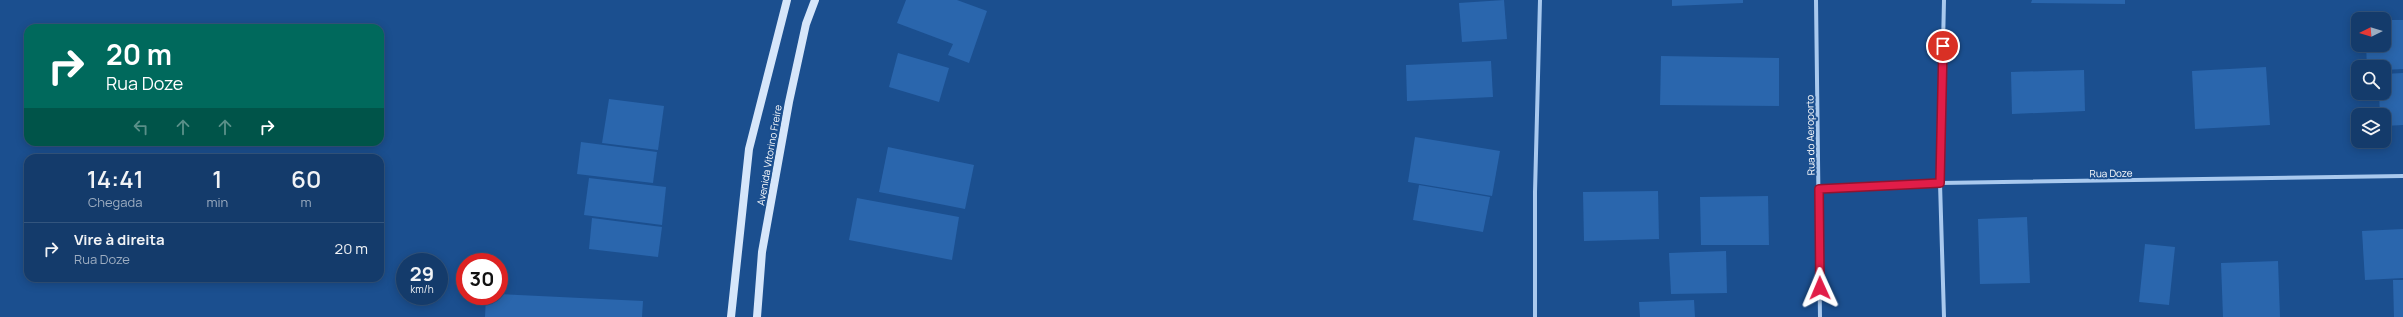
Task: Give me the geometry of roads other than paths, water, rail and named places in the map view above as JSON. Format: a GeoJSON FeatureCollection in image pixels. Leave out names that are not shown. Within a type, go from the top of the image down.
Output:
{"type":"FeatureCollection","features":[{"type":"Feature","properties":{"kind":"street","name":"Avenida Vitorino Freire"},"geometry":{"type":"LineString","coordinates":[[731,317],[749,149],[787,0]]}},
{"type":"Feature","properties":{"kind":"street","name":"Avenida Vitorino Freire"},"geometry":{"type":"LineString","coordinates":[[757,317],[762,252],[789,102],[806,24],[815,0]]}},
{"type":"Feature","properties":{"kind":"street"},"geometry":{"type":"LineString","coordinates":[[1535,317],[1535,192],[1540,0]]}},
{"type":"Feature","properties":{"kind":"street","name":"Rua do Aeroporto"},"geometry":{"type":"LineString","coordinates":[[1816,0],[1820,317]]}},
{"type":"Feature","properties":{"kind":"street"},"geometry":{"type":"LineString","coordinates":[[1944,0],[1940,183],[1944,317]]}},
{"type":"Feature","properties":{"kind":"street","name":"Rua Doze"},"geometry":{"type":"LineString","coordinates":[[1819,189],[1940,183],[2403,176]]}}]}
